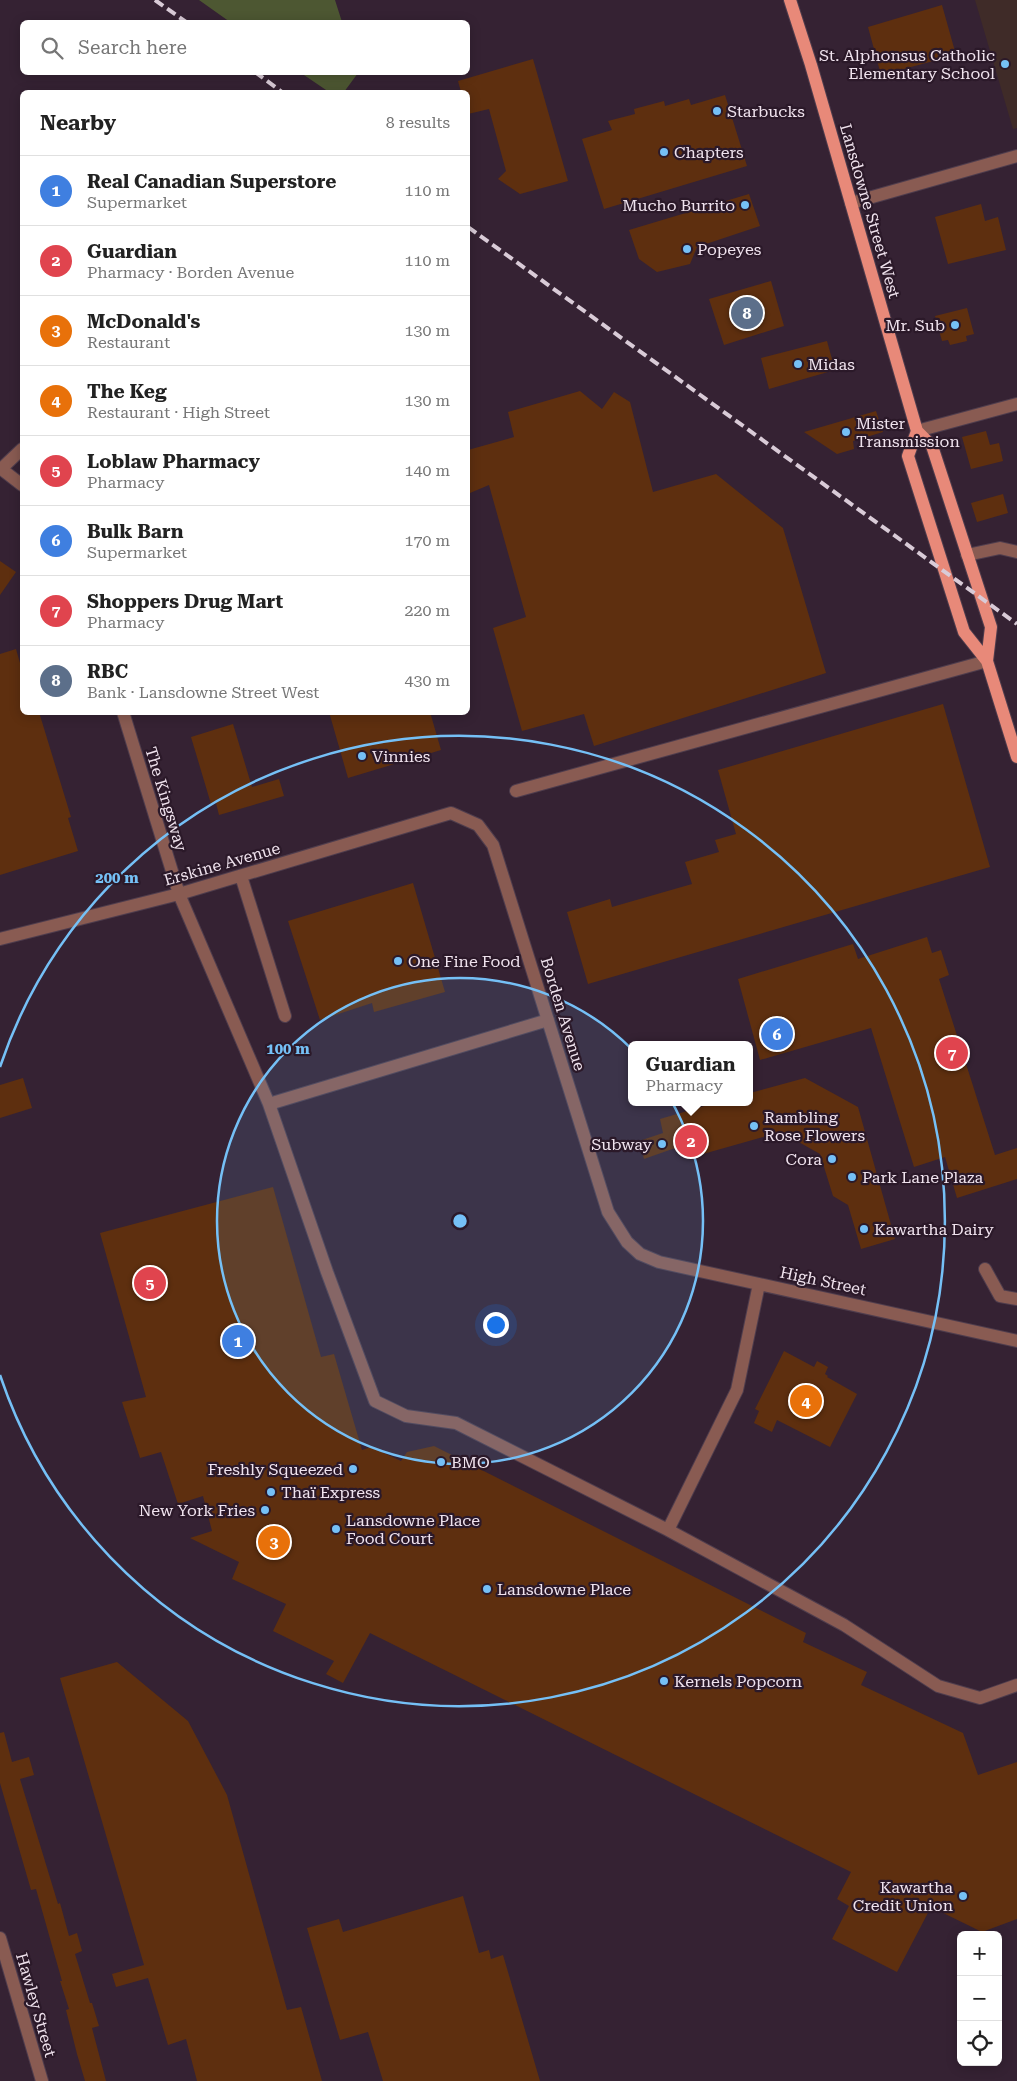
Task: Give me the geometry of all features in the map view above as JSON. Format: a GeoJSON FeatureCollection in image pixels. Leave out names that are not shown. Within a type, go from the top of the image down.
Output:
{"type":"FeatureCollection","features":[{"type":"Feature","properties":{"kind":"main road","name":"Lansdowne Street West"},"geometry":{"type":"LineString","coordinates":[[790,0],[917,431],[932,446],[991,626],[987,661]]}},
{"type":"Feature","properties":{"kind":"main road","name":"Lansdowne Street West"},"geometry":{"type":"LineString","coordinates":[[917,431],[908,456],[964,632],[987,661],[1017,758]]}},
{"type":"Feature","properties":{"kind":"street"},"geometry":{"type":"LineString","coordinates":[[851,203],[1017,156]]}},
{"type":"Feature","properties":{"kind":"street"},"geometry":{"type":"LineString","coordinates":[[917,431],[1017,404]]}},
{"type":"Feature","properties":{"kind":"street"},"geometry":{"type":"LineString","coordinates":[[20,451],[0,469],[20,484]]}},
{"type":"Feature","properties":{"kind":"street"},"geometry":{"type":"LineString","coordinates":[[967,555],[1000,548],[1017,552]]}},
{"type":"Feature","properties":{"kind":"street"},"geometry":{"type":"LineString","coordinates":[[516,791],[987,661]]}},
{"type":"Feature","properties":{"kind":"street","name":"The Kingsway"},"geometry":{"type":"LineString","coordinates":[[124,715],[179,894],[269,1104],[324,1264],[375,1401],[406,1416],[456,1423],[668,1530],[844,1625],[938,1686],[980,1698],[1017,1685]]}},
{"type":"Feature","properties":{"kind":"street","name":"Erskine Avenue"},"geometry":{"type":"LineString","coordinates":[[0,939],[179,894],[451,813]]}},
{"type":"Feature","properties":{"kind":"street","name":"Borden Avenue"},"geometry":{"type":"LineString","coordinates":[[451,813],[478,825],[493,845],[608,1212],[627,1242]]}},
{"type":"Feature","properties":{"kind":"street"},"geometry":{"type":"LineString","coordinates":[[241,876],[285,1016]]}},
{"type":"Feature","properties":{"kind":"street"},"geometry":{"type":"LineString","coordinates":[[269,1104],[548,1020]]}},
{"type":"Feature","properties":{"kind":"street","name":"High Street"},"geometry":{"type":"LineString","coordinates":[[627,1242],[640,1254],[659,1262],[1017,1341]]}},
{"type":"Feature","properties":{"kind":"street"},"geometry":{"type":"LineString","coordinates":[[985,1269],[1000,1296],[1017,1299]]}},
{"type":"Feature","properties":{"kind":"street"},"geometry":{"type":"LineString","coordinates":[[668,1530],[737,1390],[758,1284]]}},
{"type":"Feature","properties":{"kind":"street","name":"Hawley Street"},"geometry":{"type":"LineString","coordinates":[[0,1938],[42,2081]]}},
{"type":"Feature","properties":{"kind":"shaded area","name":"St. Alphonsus Catholic Elementary School"},"geometry":{"type":"Polygon","coordinates":[[[975,0],[1017,0],[1017,128],[1013,129],[975,0]]]}},
{"type":"Feature","properties":{"kind":"green space"},"geometry":{"type":"Polygon","coordinates":[[[199,0],[335,0],[341,20],[227,20],[199,0]]]}},
{"type":"Feature","properties":{"kind":"green space"},"geometry":{"type":"Polygon","coordinates":[[[304,75],[357,75],[345,90],[326,90],[304,75]]]}},
{"type":"Feature","properties":{"kind":"building"},"geometry":{"type":"Polygon","coordinates":[[[942,5],[956,55],[881,75],[868,27],[942,5]]]}},
{"type":"Feature","properties":{"kind":"building"},"geometry":{"type":"Polygon","coordinates":[[[533,59],[568,181],[520,194],[498,179],[506,171],[489,109],[470,114],[470,90],[460,90],[458,81],[533,59]]]}},
{"type":"Feature","properties":{"kind":"building","name":"Chapters"},"geometry":{"type":"Polygon","coordinates":[[[725,95],[747,166],[604,209],[582,139],[612,130],[608,121],[635,114],[634,109],[664,101],[665,106],[689,99],[691,105],[725,95]]]}},
{"type":"Feature","properties":{"kind":"building"},"geometry":{"type":"Polygon","coordinates":[[[749,194],[760,226],[697,247],[690,264],[657,272],[639,259],[629,230],[749,194]]]}},
{"type":"Feature","properties":{"kind":"building"},"geometry":{"type":"Polygon","coordinates":[[[981,204],[985,221],[998,217],[1006,250],[948,264],[935,217],[981,204]]]}},
{"type":"Feature","properties":{"kind":"building"},"geometry":{"type":"Polygon","coordinates":[[[771,281],[784,326],[724,345],[709,299],[771,281]]]}},
{"type":"Feature","properties":{"kind":"building","name":"Mr. Sub"},"geometry":{"type":"Polygon","coordinates":[[[967,308],[974,334],[966,336],[967,341],[950,345],[948,340],[942,341],[935,316],[967,308]]]}},
{"type":"Feature","properties":{"kind":"building","name":"Midas"},"geometry":{"type":"Polygon","coordinates":[[[827,341],[835,370],[769,389],[761,358],[827,341]]]}},
{"type":"Feature","properties":{"kind":"building"},"geometry":{"type":"Polygon","coordinates":[[[580,391],[602,409],[614,392],[630,402],[653,492],[716,474],[783,528],[826,673],[594,746],[584,714],[522,731],[493,628],[526,617],[489,485],[470,493],[470,449],[514,437],[508,412],[580,391]]]}},
{"type":"Feature","properties":{"kind":"building","name":"Mister Transmission"},"geometry":{"type":"Polygon","coordinates":[[[876,411],[883,432],[853,441],[854,449],[837,454],[804,432],[876,411]]]}},
{"type":"Feature","properties":{"kind":"building"},"geometry":{"type":"Polygon","coordinates":[[[986,431],[990,445],[999,443],[1003,461],[971,469],[962,437],[986,431]]]}},
{"type":"Feature","properties":{"kind":"building"},"geometry":{"type":"Polygon","coordinates":[[[1003,494],[1008,513],[977,522],[971,503],[1003,494]]]}},
{"type":"Feature","properties":{"kind":"building"},"geometry":{"type":"Polygon","coordinates":[[[0,561],[16,572],[0,595],[0,561]]]}},
{"type":"Feature","properties":{"kind":"building"},"geometry":{"type":"Polygon","coordinates":[[[16,649],[20,663],[20,715],[40,715],[71,817],[68,818],[78,851],[0,875],[0,654],[16,649]]]}},
{"type":"Feature","properties":{"kind":"building"},"geometry":{"type":"Polygon","coordinates":[[[943,704],[990,867],[588,984],[567,912],[610,899],[612,907],[692,884],[685,862],[719,852],[715,840],[736,834],[718,770],[943,704]]]}},
{"type":"Feature","properties":{"kind":"building"},"geometry":{"type":"Polygon","coordinates":[[[330,715],[431,715],[441,750],[348,778],[330,715]]]}},
{"type":"Feature","properties":{"kind":"building"},"geometry":{"type":"Polygon","coordinates":[[[233,724],[252,787],[279,779],[284,796],[219,815],[216,803],[211,804],[191,737],[233,724]]]}},
{"type":"Feature","properties":{"kind":"building"},"geometry":{"type":"Polygon","coordinates":[[[413,883],[445,992],[374,1012],[372,1003],[320,1020],[288,921],[413,883]]]}},
{"type":"Feature","properties":{"kind":"building"},"geometry":{"type":"Polygon","coordinates":[[[927,937],[932,953],[941,950],[949,975],[939,979],[995,1155],[1017,1148],[1017,1179],[957,1198],[945,1157],[914,1167],[871,1028],[760,1060],[738,979],[853,944],[858,959],[927,937]]]}},
{"type":"Feature","properties":{"kind":"building"},"geometry":{"type":"Polygon","coordinates":[[[23,1078],[32,1108],[0,1118],[0,1085],[23,1078]]]}},
{"type":"Feature","properties":{"kind":"building","name":"Park Lane Plaza"},"geometry":{"type":"Polygon","coordinates":[[[805,1078],[858,1107],[895,1239],[861,1249],[848,1205],[833,1196],[820,1154],[781,1132],[696,1156],[678,1147],[644,1159],[639,1141],[663,1133],[660,1119],[704,1106],[753,1106],[753,1092],[805,1078]]]}},
{"type":"Feature","properties":{"kind":"building","name":"Lansdowne Place"},"geometry":{"type":"Polygon","coordinates":[[[273,1187],[321,1357],[334,1354],[362,1450],[371,1447],[401,1461],[407,1452],[434,1446],[806,1633],[803,1642],[867,1672],[861,1685],[963,1733],[978,1775],[1017,1762],[1017,1919],[980,1931],[931,1907],[897,1972],[832,1939],[849,1906],[837,1899],[851,1872],[370,1633],[343,1683],[326,1674],[334,1661],[273,1631],[286,1604],[232,1579],[239,1562],[190,1538],[212,1531],[203,1496],[178,1504],[161,1452],[140,1458],[122,1402],[146,1397],[100,1233],[273,1187]]]}},
{"type":"Feature","properties":{"kind":"building"},"geometry":{"type":"Polygon","coordinates":[[[784,1351],[814,1367],[817,1361],[828,1367],[825,1374],[827,1377],[857,1394],[830,1447],[777,1420],[772,1432],[754,1423],[759,1411],[755,1409],[784,1351]]]}},
{"type":"Feature","properties":{"kind":"building"},"geometry":{"type":"Polygon","coordinates":[[[117,1662],[188,1721],[227,1795],[287,2010],[301,2007],[322,2081],[197,2081],[186,2039],[168,2045],[148,1978],[116,1987],[112,1974],[144,1965],[60,1678],[117,1662]]]}},
{"type":"Feature","properties":{"kind":"building"},"geometry":{"type":"Polygon","coordinates":[[[4,1732],[12,1762],[29,1757],[34,1775],[20,1779],[69,1936],[77,1933],[82,1951],[75,1954],[99,2026],[92,2028],[106,2081],[85,2081],[77,2054],[66,2010],[69,2009],[36,1889],[31,1890],[0,1783],[0,1733],[4,1732]]]}},
{"type":"Feature","properties":{"kind":"building"},"geometry":{"type":"Polygon","coordinates":[[[463,1896],[479,1953],[489,1950],[491,1959],[503,1955],[540,2081],[383,2081],[368,2032],[340,2040],[307,1928],[339,1919],[343,1932],[463,1896]]]}},
{"type":"Feature","properties":{"kind":"railway"},"geometry":{"type":"LineString","coordinates":[[155,0],[183,20]]}},
{"type":"Feature","properties":{"kind":"railway"},"geometry":{"type":"LineString","coordinates":[[259,75],[279,90]]}},
{"type":"Feature","properties":{"kind":"railway"},"geometry":{"type":"LineString","coordinates":[[470,228],[1017,624]]}},
{"type":"Feature","properties":{"kind":"place","name":"St. Alphonsus Catholic Elementary School"},"geometry":{"type":"Point","coordinates":[1005,64]}},
{"type":"Feature","properties":{"kind":"place","name":"Starbucks"},"geometry":{"type":"Point","coordinates":[717,111]}},
{"type":"Feature","properties":{"kind":"place","name":"Chapters"},"geometry":{"type":"Point","coordinates":[664,152]}},
{"type":"Feature","properties":{"kind":"place","name":"Mucho Burrito"},"geometry":{"type":"Point","coordinates":[745,205]}},
{"type":"Feature","properties":{"kind":"place","name":"Popeyes"},"geometry":{"type":"Point","coordinates":[687,249]}},
{"type":"Feature","properties":{"kind":"place","name":"RBC"},"geometry":{"type":"Point","coordinates":[747,313]}},
{"type":"Feature","properties":{"kind":"place","name":"Mr. Sub"},"geometry":{"type":"Point","coordinates":[955,325]}},
{"type":"Feature","properties":{"kind":"place","name":"Midas"},"geometry":{"type":"Point","coordinates":[798,364]}},
{"type":"Feature","properties":{"kind":"place","name":"Mister Transmission"},"geometry":{"type":"Point","coordinates":[846,432]}},
{"type":"Feature","properties":{"kind":"place","name":"Vinnies"},"geometry":{"type":"Point","coordinates":[362,756]}},
{"type":"Feature","properties":{"kind":"place","name":"One Fine Food"},"geometry":{"type":"Point","coordinates":[398,961]}},
{"type":"Feature","properties":{"kind":"place","name":"Bulk Barn"},"geometry":{"type":"Point","coordinates":[777,1034]}},
{"type":"Feature","properties":{"kind":"place","name":"Shoppers Drug Mart"},"geometry":{"type":"Point","coordinates":[952,1053]}},
{"type":"Feature","properties":{"kind":"place","name":"Rambling Rose Flowers"},"geometry":{"type":"Point","coordinates":[754,1126]}},
{"type":"Feature","properties":{"kind":"place","name":"Guardian"},"geometry":{"type":"Point","coordinates":[691,1141]}},
{"type":"Feature","properties":{"kind":"place","name":"Subway"},"geometry":{"type":"Point","coordinates":[662,1144]}},
{"type":"Feature","properties":{"kind":"place","name":"Cora"},"geometry":{"type":"Point","coordinates":[832,1159]}},
{"type":"Feature","properties":{"kind":"place","name":"Park Lane Plaza"},"geometry":{"type":"Point","coordinates":[852,1177]}},
{"type":"Feature","properties":{"kind":"place","name":"Kawartha Dairy"},"geometry":{"type":"Point","coordinates":[864,1229]}},
{"type":"Feature","properties":{"kind":"place","name":"Loblaw Pharmacy"},"geometry":{"type":"Point","coordinates":[150,1283]}},
{"type":"Feature","properties":{"kind":"place","name":"Real Canadian Superstore"},"geometry":{"type":"Point","coordinates":[238,1341]}},
{"type":"Feature","properties":{"kind":"place","name":"The Keg"},"geometry":{"type":"Point","coordinates":[806,1401]}},
{"type":"Feature","properties":{"kind":"place","name":"BMO"},"geometry":{"type":"Point","coordinates":[441,1462]}},
{"type":"Feature","properties":{"kind":"place","name":"Freshly Squeezed"},"geometry":{"type":"Point","coordinates":[353,1469]}},
{"type":"Feature","properties":{"kind":"place","name":"Thaï Express"},"geometry":{"type":"Point","coordinates":[271,1492]}},
{"type":"Feature","properties":{"kind":"place","name":"New York Fries"},"geometry":{"type":"Point","coordinates":[265,1510]}},
{"type":"Feature","properties":{"kind":"place","name":"Lansdowne Place Food Court"},"geometry":{"type":"Point","coordinates":[336,1529]}},
{"type":"Feature","properties":{"kind":"place","name":"McDonald's"},"geometry":{"type":"Point","coordinates":[274,1542]}},
{"type":"Feature","properties":{"kind":"place","name":"Lansdowne Place"},"geometry":{"type":"Point","coordinates":[487,1589]}},
{"type":"Feature","properties":{"kind":"place","name":"Kernels Popcorn"},"geometry":{"type":"Point","coordinates":[664,1681]}},
{"type":"Feature","properties":{"kind":"place","name":"Kawartha Credit Union"},"geometry":{"type":"Point","coordinates":[963,1896]}}]}
